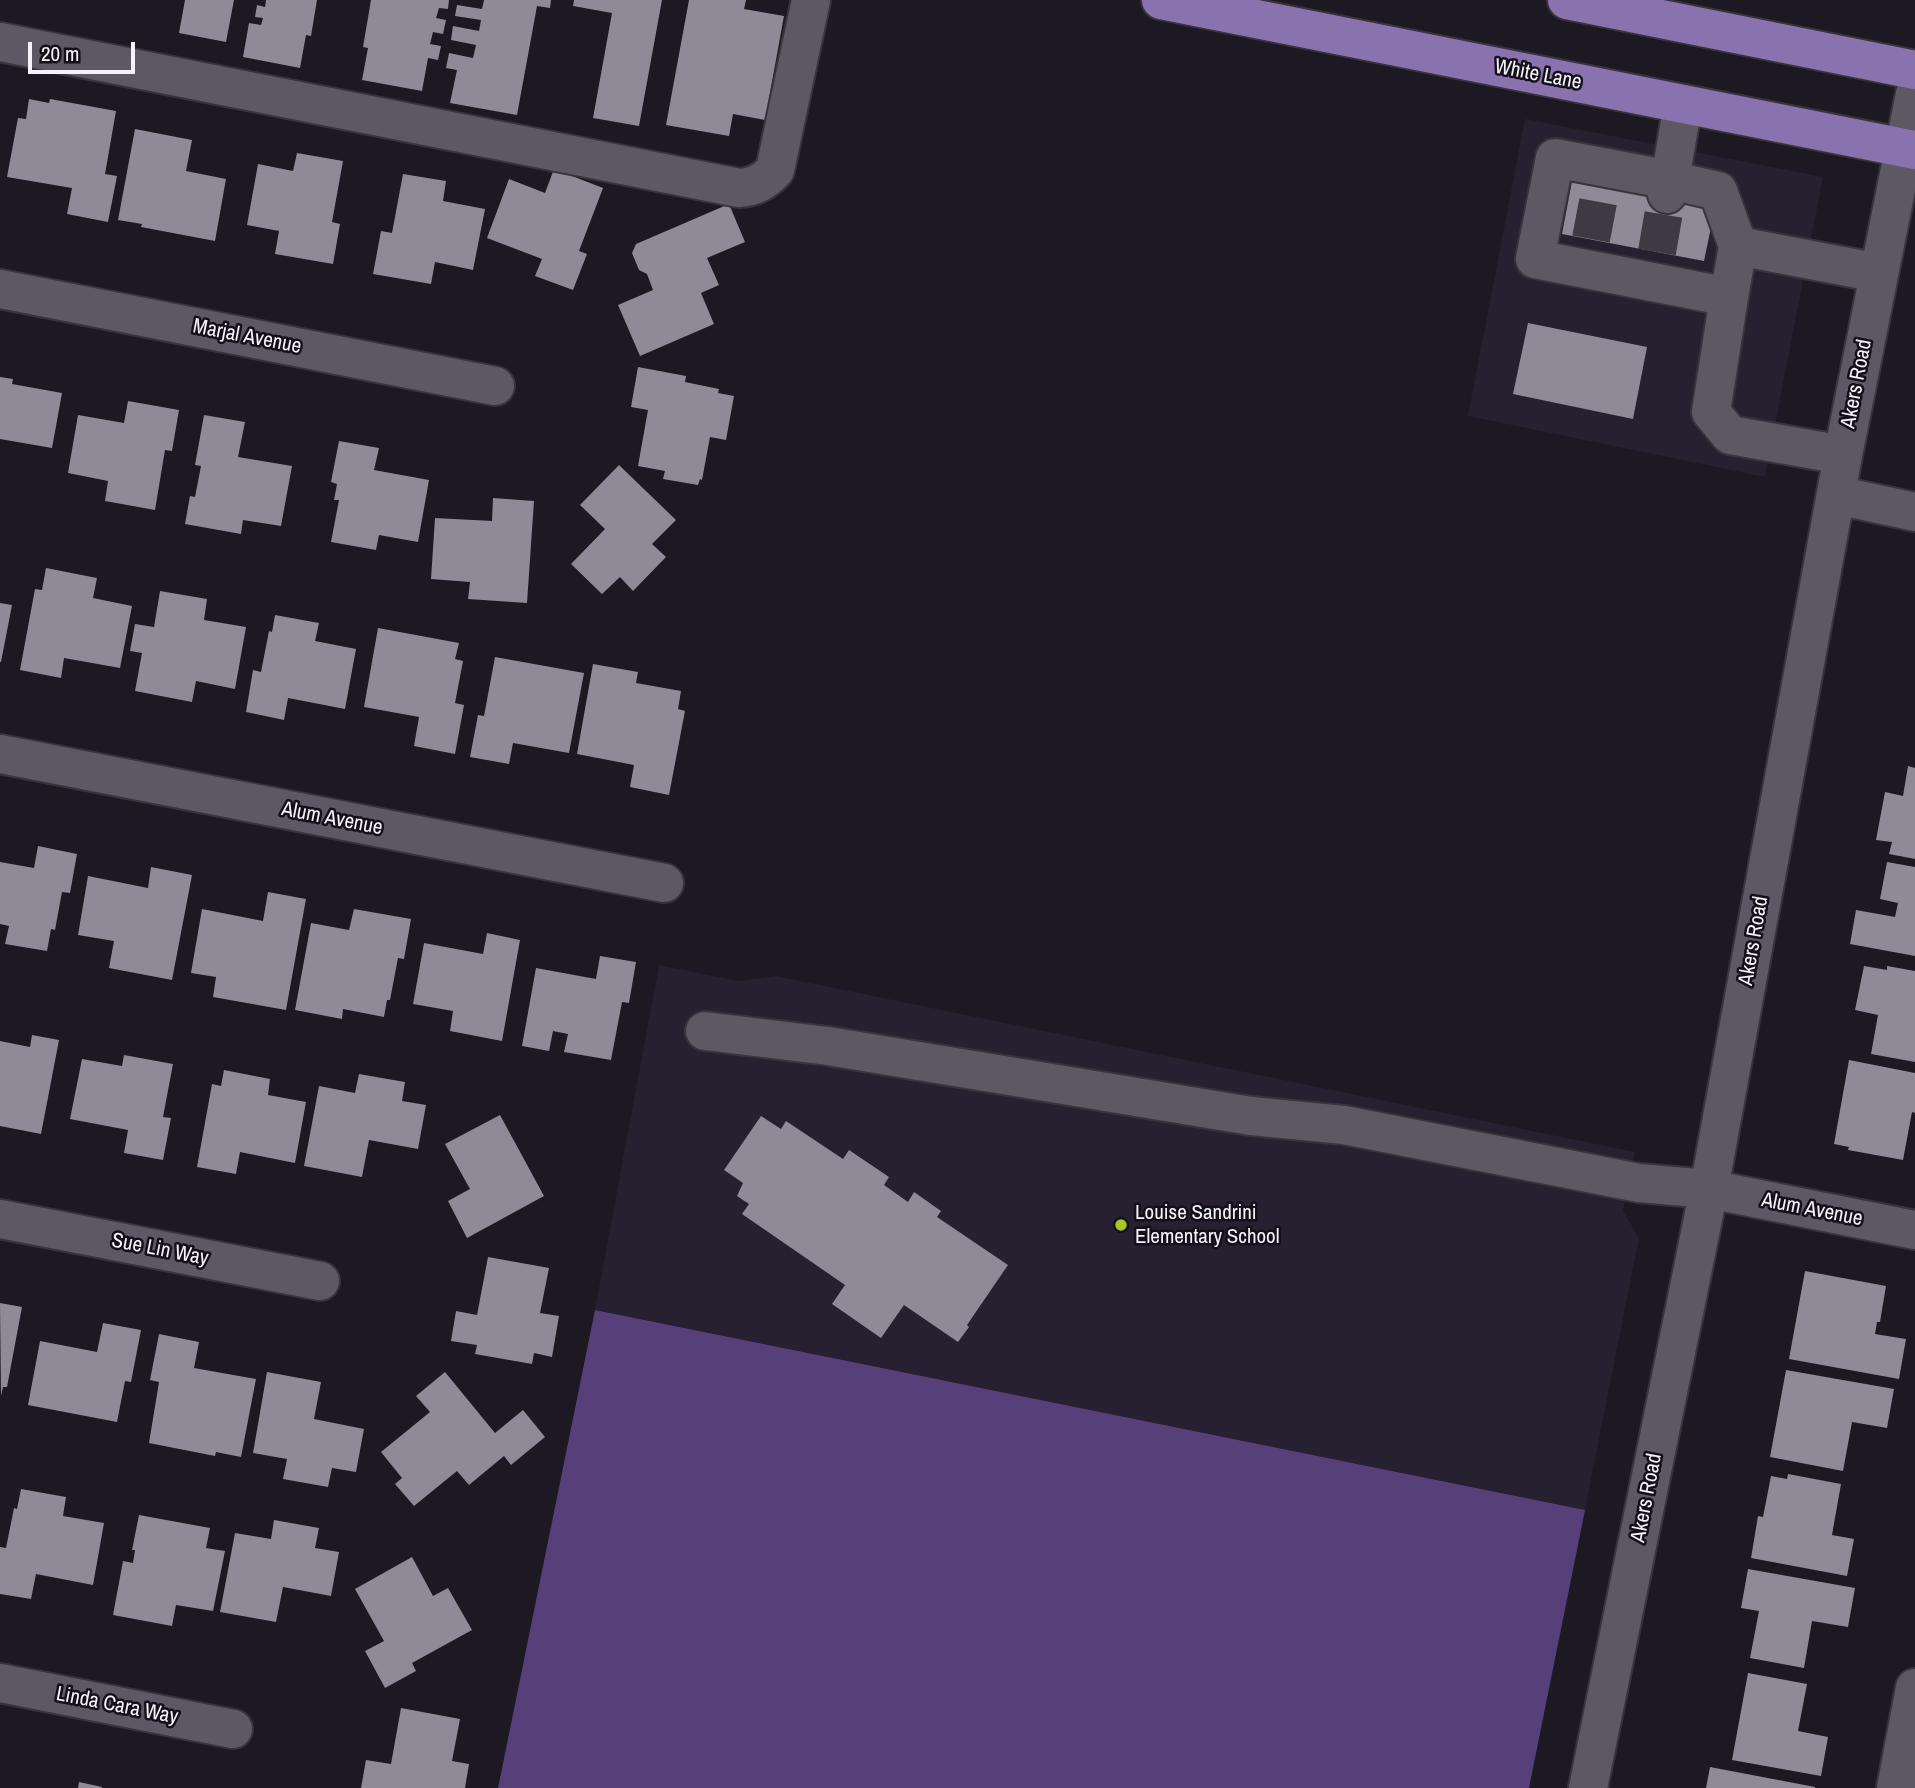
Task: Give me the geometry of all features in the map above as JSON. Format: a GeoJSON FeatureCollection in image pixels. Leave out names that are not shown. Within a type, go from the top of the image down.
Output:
{"type":"FeatureCollection","features":[{"type":"Feature","properties":{"kind":"main road","name":"White Lane"},"geometry":{"type":"LineString","coordinates":[[1161,0],[1910,149]]}},
{"type":"Feature","properties":{"kind":"main road"},"geometry":{"type":"LineString","coordinates":[[1567,0],[1915,70]]}},
{"type":"Feature","properties":{"kind":"street"},"geometry":{"type":"LineString","coordinates":[[0,42],[739,188],[765,181],[775,170],[811,0]]}},
{"type":"Feature","properties":{"kind":"street","name":"Akers Road"},"geometry":{"type":"LineString","coordinates":[[1588,1788],[1709,1189],[1843,456],[1879,273],[1910,149],[1915,94]]}},
{"type":"Feature","properties":{"kind":"street"},"geometry":{"type":"LineString","coordinates":[[1669,187],[1683,104]]}},
{"type":"Feature","properties":{"kind":"street"},"geometry":{"type":"LineString","coordinates":[[1729,297],[1654,267],[1589,254],[1535,259],[1555,158],[1604,174],[1669,187],[1718,191],[1738,246],[1711,412],[1730,435],[1843,456]]}},
{"type":"Feature","properties":{"kind":"street"},"geometry":{"type":"LineString","coordinates":[[1738,246],[1879,273]]}},
{"type":"Feature","properties":{"kind":"street","name":"Marjal Avenue"},"geometry":{"type":"LineString","coordinates":[[0,289],[495,386]]}},
{"type":"Feature","properties":{"kind":"street"},"geometry":{"type":"LineString","coordinates":[[1836,495],[1915,512]]}},
{"type":"Feature","properties":{"kind":"street","name":"Alum Avenue"},"geometry":{"type":"LineString","coordinates":[[0,754],[664,883]]}},
{"type":"Feature","properties":{"kind":"street","name":"Alum Avenue"},"geometry":{"type":"LineString","coordinates":[[705,1031],[828,1046],[1251,1116],[1344,1125],[1639,1182],[1709,1189],[1915,1230]]}},
{"type":"Feature","properties":{"kind":"street","name":"Sue Lin Way"},"geometry":{"type":"LineString","coordinates":[[0,1219],[320,1281]]}},
{"type":"Feature","properties":{"kind":"street","name":"Linda Cara Way"},"geometry":{"type":"LineString","coordinates":[[0,1684],[233,1729]]}},
{"type":"Feature","properties":{"kind":"street"},"geometry":{"type":"LineString","coordinates":[[1896,1788],[1915,1688]]}},
{"type":"Feature","properties":{"kind":"shaded area"},"geometry":{"type":"Polygon","coordinates":[[[1525,119],[1823,177],[1765,477],[1468,416],[1525,119]]]}},
{"type":"Feature","properties":{"kind":"shaded area","name":"Louise Sandrini Elementary School"},"geometry":{"type":"Polygon","coordinates":[[[659,965],[738,981],[776,976],[1635,1152],[1623,1211],[1639,1238],[1585,1510],[595,1310],[659,965]]]}},
{"type":"Feature","properties":{"kind":"shaded area"},"geometry":{"type":"Polygon","coordinates":[[[595,1310],[1585,1510],[1529,1788],[498,1788],[595,1310]]]}},
{"type":"Feature","properties":{"kind":"building"},"geometry":{"type":"Polygon","coordinates":[[[185,0],[234,0],[226,42],[179,33],[185,0]]]}},
{"type":"Feature","properties":{"kind":"building"},"geometry":{"type":"Polygon","coordinates":[[[266,0],[317,0],[311,36],[306,35],[300,68],[243,57],[249,23],[261,25],[263,18],[255,17],[257,5],[265,7],[266,0]]]}},
{"type":"Feature","properties":{"kind":"building"},"geometry":{"type":"Polygon","coordinates":[[[371,0],[449,0],[448,9],[439,8],[436,18],[446,20],[443,34],[433,32],[430,44],[441,46],[438,60],[428,58],[422,91],[362,80],[368,48],[363,47],[371,0]]]}},
{"type":"Feature","properties":{"kind":"building"},"geometry":{"type":"Polygon","coordinates":[[[484,0],[551,0],[550,8],[537,6],[517,115],[450,103],[457,70],[446,68],[449,53],[473,58],[476,45],[451,40],[453,26],[479,31],[481,20],[455,16],[457,5],[482,9],[484,0]]]}},
{"type":"Feature","properties":{"kind":"building"},"geometry":{"type":"Polygon","coordinates":[[[574,0],[662,0],[639,126],[593,118],[612,13],[573,6],[574,0]]]}},
{"type":"Feature","properties":{"kind":"building"},"geometry":{"type":"Polygon","coordinates":[[[689,0],[746,0],[744,9],[784,16],[765,120],[733,114],[729,136],[666,125],[689,0]]]}},
{"type":"Feature","properties":{"kind":"building"},"geometry":{"type":"Polygon","coordinates":[[[29,99],[49,103],[50,99],[116,111],[105,174],[117,176],[108,222],[67,214],[72,188],[7,177],[18,118],[26,119],[29,99]]]}},
{"type":"Feature","properties":{"kind":"building"},"geometry":{"type":"Polygon","coordinates":[[[135,129],[192,140],[186,171],[226,179],[215,241],[118,220],[135,129]]]}},
{"type":"Feature","properties":{"kind":"building"},"geometry":{"type":"Polygon","coordinates":[[[297,153],[343,161],[332,222],[340,224],[333,264],[275,254],[279,231],[247,225],[258,164],[293,171],[297,153]]]}},
{"type":"Feature","properties":{"kind":"building"},"geometry":{"type":"Polygon","coordinates":[[[554,169],[603,188],[579,251],[587,254],[573,290],[535,276],[542,259],[487,238],[509,179],[545,193],[554,169]]]}},
{"type":"Feature","properties":{"kind":"building"},"geometry":{"type":"Polygon","coordinates":[[[403,174],[446,181],[443,201],[485,209],[473,270],[435,262],[431,284],[373,274],[381,231],[392,233],[403,174]]]}},
{"type":"Feature","properties":{"kind":"building"},"geometry":{"type":"Polygon","coordinates":[[[1573,176],[1716,203],[1704,261],[1562,234],[1573,176]]]}},
{"type":"Feature","properties":{"kind":"building"},"geometry":{"type":"Polygon","coordinates":[[[729,204],[745,242],[707,258],[719,285],[701,293],[714,324],[640,356],[618,305],[653,290],[647,274],[639,270],[632,253],[636,244],[729,204]]]}},
{"type":"Feature","properties":{"kind":"building"},"geometry":{"type":"Polygon","coordinates":[[[1528,323],[1647,347],[1633,419],[1513,394],[1528,323]]]}},
{"type":"Feature","properties":{"kind":"building"},"geometry":{"type":"Polygon","coordinates":[[[638,367],[686,376],[685,382],[719,389],[718,393],[734,396],[726,440],[710,437],[702,480],[700,479],[698,485],[663,479],[665,471],[638,466],[648,410],[631,407],[638,367]]]}},
{"type":"Feature","properties":{"kind":"building"},"geometry":{"type":"Polygon","coordinates":[[[0,377],[13,379],[12,384],[62,393],[52,448],[0,439],[0,377]]]}},
{"type":"Feature","properties":{"kind":"building"},"geometry":{"type":"Polygon","coordinates":[[[128,401],[179,410],[172,451],[165,450],[155,510],[105,501],[108,481],[68,473],[78,415],[124,423],[128,401]]]}},
{"type":"Feature","properties":{"kind":"building"},"geometry":{"type":"Polygon","coordinates":[[[204,415],[245,422],[238,457],[292,466],[281,526],[243,520],[241,534],[185,524],[190,496],[195,497],[201,466],[195,465],[204,415]]]}},
{"type":"Feature","properties":{"kind":"building"},"geometry":{"type":"Polygon","coordinates":[[[339,441],[379,448],[374,470],[429,480],[418,542],[379,535],[376,550],[331,542],[339,500],[334,500],[337,484],[331,482],[339,441]]]}},
{"type":"Feature","properties":{"kind":"building"},"geometry":{"type":"Polygon","coordinates":[[[619,465],[676,520],[652,544],[666,557],[633,591],[620,577],[602,594],[571,564],[605,529],[580,505],[619,465]]]}},
{"type":"Feature","properties":{"kind":"building"},"geometry":{"type":"Polygon","coordinates":[[[493,498],[534,501],[527,603],[468,599],[470,582],[431,579],[435,518],[492,521],[493,498]]]}},
{"type":"Feature","properties":{"kind":"building"},"geometry":{"type":"Polygon","coordinates":[[[46,568],[97,578],[93,598],[132,606],[120,668],[64,658],[61,678],[20,670],[35,589],[42,590],[46,568]]]}},
{"type":"Feature","properties":{"kind":"building"},"geometry":{"type":"Polygon","coordinates":[[[160,591],[207,599],[204,620],[246,627],[235,689],[196,681],[192,702],[135,691],[142,653],[130,651],[135,624],[154,627],[160,591]]]}},
{"type":"Feature","properties":{"kind":"building"},"geometry":{"type":"Polygon","coordinates":[[[0,603],[12,605],[1,662],[0,662],[0,603]]]}},
{"type":"Feature","properties":{"kind":"building"},"geometry":{"type":"Polygon","coordinates":[[[275,615],[319,623],[315,641],[356,649],[345,709],[288,698],[284,720],[246,712],[253,670],[261,672],[275,615]]]}},
{"type":"Feature","properties":{"kind":"building"},"geometry":{"type":"Polygon","coordinates":[[[378,628],[459,643],[455,659],[463,661],[455,703],[464,705],[455,754],[414,746],[419,717],[364,707],[378,628]]]}},
{"type":"Feature","properties":{"kind":"building"},"geometry":{"type":"Polygon","coordinates":[[[495,657],[584,673],[569,753],[513,743],[509,764],[470,757],[478,715],[484,716],[495,657]]]}},
{"type":"Feature","properties":{"kind":"building"},"geometry":{"type":"Polygon","coordinates":[[[593,664],[638,672],[636,683],[681,691],[678,709],[685,711],[669,795],[630,787],[634,765],[577,754],[593,664]]]}},
{"type":"Feature","properties":{"kind":"building"},"geometry":{"type":"Polygon","coordinates":[[[1908,766],[1915,768],[1915,859],[1889,854],[1892,842],[1876,840],[1885,792],[1903,796],[1908,766]]]}},
{"type":"Feature","properties":{"kind":"building"},"geometry":{"type":"Polygon","coordinates":[[[38,846],[77,854],[70,893],[62,892],[55,930],[51,929],[47,951],[5,944],[9,926],[0,924],[0,862],[34,868],[38,846]]]}},
{"type":"Feature","properties":{"kind":"building"},"geometry":{"type":"Polygon","coordinates":[[[1887,862],[1915,867],[1915,956],[1850,944],[1856,910],[1895,917],[1898,903],[1880,899],[1887,862]]]}},
{"type":"Feature","properties":{"kind":"building"},"geometry":{"type":"Polygon","coordinates":[[[151,867],[192,875],[172,980],[109,968],[114,941],[78,935],[88,876],[148,888],[151,867]]]}},
{"type":"Feature","properties":{"kind":"building"},"geometry":{"type":"Polygon","coordinates":[[[268,892],[306,899],[286,1010],[213,997],[216,977],[191,973],[202,909],[263,921],[268,892]]]}},
{"type":"Feature","properties":{"kind":"building"},"geometry":{"type":"Polygon","coordinates":[[[354,909],[411,919],[404,959],[398,958],[384,1017],[343,1009],[342,1019],[295,1010],[311,923],[349,930],[354,909]]]}},
{"type":"Feature","properties":{"kind":"building"},"geometry":{"type":"Polygon","coordinates":[[[487,933],[520,940],[502,1041],[450,1031],[453,1011],[413,1004],[424,943],[483,954],[487,933]]]}},
{"type":"Feature","properties":{"kind":"building"},"geometry":{"type":"Polygon","coordinates":[[[600,956],[636,962],[629,1003],[622,1002],[611,1060],[564,1052],[568,1034],[553,1031],[549,1051],[522,1046],[536,968],[596,979],[600,956]]]}},
{"type":"Feature","properties":{"kind":"building"},"geometry":{"type":"Polygon","coordinates":[[[1864,966],[1887,970],[1887,966],[1915,971],[1915,1062],[1871,1054],[1878,1015],[1855,1010],[1864,966]]]}},
{"type":"Feature","properties":{"kind":"building"},"geometry":{"type":"Polygon","coordinates":[[[32,1035],[59,1040],[41,1134],[0,1126],[0,1041],[30,1047],[32,1035]]]}},
{"type":"Feature","properties":{"kind":"building"},"geometry":{"type":"Polygon","coordinates":[[[124,1055],[173,1064],[163,1117],[171,1118],[163,1160],[124,1153],[128,1130],[70,1119],[82,1059],[122,1066],[124,1055]]]}},
{"type":"Feature","properties":{"kind":"building"},"geometry":{"type":"Polygon","coordinates":[[[1849,1060],[1915,1073],[1915,1113],[1912,1112],[1903,1160],[1848,1150],[1849,1147],[1834,1144],[1849,1060]]]}},
{"type":"Feature","properties":{"kind":"building"},"geometry":{"type":"Polygon","coordinates":[[[224,1070],[270,1079],[268,1095],[306,1102],[295,1163],[240,1152],[236,1174],[197,1167],[212,1084],[221,1086],[224,1070]]]}},
{"type":"Feature","properties":{"kind":"building"},"geometry":{"type":"Polygon","coordinates":[[[359,1074],[405,1082],[402,1101],[426,1105],[418,1149],[369,1140],[362,1177],[304,1166],[319,1086],[355,1093],[359,1074]]]}},
{"type":"Feature","properties":{"kind":"building"},"geometry":{"type":"Polygon","coordinates":[[[500,1115],[544,1196],[467,1238],[448,1201],[470,1189],[445,1144],[500,1115]]]}},
{"type":"Feature","properties":{"kind":"building"},"geometry":{"type":"Polygon","coordinates":[[[761,1116],[781,1129],[786,1121],[843,1159],[849,1150],[889,1177],[884,1185],[908,1202],[914,1192],[941,1211],[937,1217],[1008,1265],[958,1342],[904,1305],[881,1338],[832,1304],[845,1285],[742,1214],[749,1204],[737,1196],[743,1183],[724,1170],[761,1116]]]}},
{"type":"Feature","properties":{"kind":"building"},"geometry":{"type":"Polygon","coordinates":[[[488,1257],[549,1268],[540,1313],[559,1316],[552,1357],[534,1353],[532,1364],[475,1354],[477,1345],[451,1341],[456,1311],[477,1315],[488,1257]]]}},
{"type":"Feature","properties":{"kind":"building"},"geometry":{"type":"Polygon","coordinates":[[[1805,1271],[1886,1286],[1880,1322],[1877,1322],[1875,1334],[1906,1339],[1899,1379],[1789,1359],[1805,1271]]]}},
{"type":"Feature","properties":{"kind":"building"},"geometry":{"type":"Polygon","coordinates":[[[0,1303],[22,1307],[7,1387],[3,1387],[1,1396],[0,1303]]]}},
{"type":"Feature","properties":{"kind":"building"},"geometry":{"type":"Polygon","coordinates":[[[103,1323],[141,1330],[131,1382],[125,1381],[117,1422],[28,1405],[40,1341],[97,1352],[103,1323]]]}},
{"type":"Feature","properties":{"kind":"building"},"geometry":{"type":"Polygon","coordinates":[[[159,1334],[199,1342],[194,1368],[256,1379],[241,1457],[216,1452],[215,1456],[149,1443],[159,1382],[150,1380],[159,1334]]]}},
{"type":"Feature","properties":{"kind":"building"},"geometry":{"type":"Polygon","coordinates":[[[1786,1370],[1894,1389],[1887,1428],[1852,1422],[1843,1471],[1770,1457],[1786,1370]]]}},
{"type":"Feature","properties":{"kind":"building"},"geometry":{"type":"Polygon","coordinates":[[[267,1372],[321,1382],[314,1419],[364,1429],[356,1472],[332,1468],[328,1487],[283,1479],[287,1459],[253,1453],[267,1372]]]}},
{"type":"Feature","properties":{"kind":"building"},"geometry":{"type":"Polygon","coordinates":[[[445,1372],[495,1433],[523,1410],[545,1437],[511,1465],[504,1456],[469,1485],[457,1471],[414,1506],[395,1484],[402,1478],[381,1452],[430,1412],[416,1396],[445,1372]]]}},
{"type":"Feature","properties":{"kind":"building"},"geometry":{"type":"Polygon","coordinates":[[[1788,1474],[1841,1484],[1832,1535],[1854,1539],[1847,1576],[1751,1558],[1758,1516],[1763,1517],[1771,1476],[1787,1479],[1788,1474]]]}},
{"type":"Feature","properties":{"kind":"building"},"geometry":{"type":"Polygon","coordinates":[[[21,1489],[66,1497],[63,1516],[104,1523],[93,1585],[36,1574],[31,1599],[0,1594],[0,1547],[6,1548],[14,1508],[17,1509],[21,1489]]]}},
{"type":"Feature","properties":{"kind":"building"},"geometry":{"type":"Polygon","coordinates":[[[139,1515],[210,1528],[206,1548],[225,1551],[213,1611],[176,1605],[172,1626],[113,1615],[123,1561],[133,1563],[135,1550],[132,1550],[139,1515]]]}},
{"type":"Feature","properties":{"kind":"building"},"geometry":{"type":"Polygon","coordinates":[[[274,1520],[319,1528],[315,1548],[339,1552],[331,1596],[283,1587],[276,1622],[220,1612],[235,1533],[271,1539],[274,1520]]]}},
{"type":"Feature","properties":{"kind":"building"},"geometry":{"type":"Polygon","coordinates":[[[412,1557],[433,1596],[448,1588],[472,1630],[412,1663],[416,1671],[385,1688],[365,1651],[384,1641],[355,1589],[412,1557]]]}},
{"type":"Feature","properties":{"kind":"building"},"geometry":{"type":"Polygon","coordinates":[[[1748,1569],[1855,1588],[1848,1627],[1812,1621],[1804,1668],[1750,1658],[1759,1611],[1741,1608],[1748,1569]]]}},
{"type":"Feature","properties":{"kind":"building"},"geometry":{"type":"Polygon","coordinates":[[[1748,1673],[1807,1684],[1798,1731],[1828,1737],[1821,1776],[1732,1760],[1748,1673]]]}},
{"type":"Feature","properties":{"kind":"building"},"geometry":{"type":"Polygon","coordinates":[[[401,1708],[460,1719],[452,1761],[469,1764],[465,1788],[361,1788],[366,1760],[391,1764],[401,1708]]]}},
{"type":"Feature","properties":{"kind":"building"},"geometry":{"type":"Polygon","coordinates":[[[1710,1767],[1815,1787],[1815,1788],[1706,1788],[1710,1767]]]}},
{"type":"Feature","properties":{"kind":"building"},"geometry":{"type":"Polygon","coordinates":[[[79,1782],[102,1787],[102,1788],[78,1788],[79,1782]]]}},
{"type":"Feature","properties":{"kind":"tunnel"},"geometry":{"type":"LineString","coordinates":[[1591,239],[1602,181]]}},
{"type":"Feature","properties":{"kind":"tunnel"},"geometry":{"type":"LineString","coordinates":[[1657,252],[1667,194]]}},
{"type":"Feature","properties":{"kind":"place","name":"Louise Sandrini Elementary School"},"geometry":{"type":"Point","coordinates":[1121,1225]}}]}
